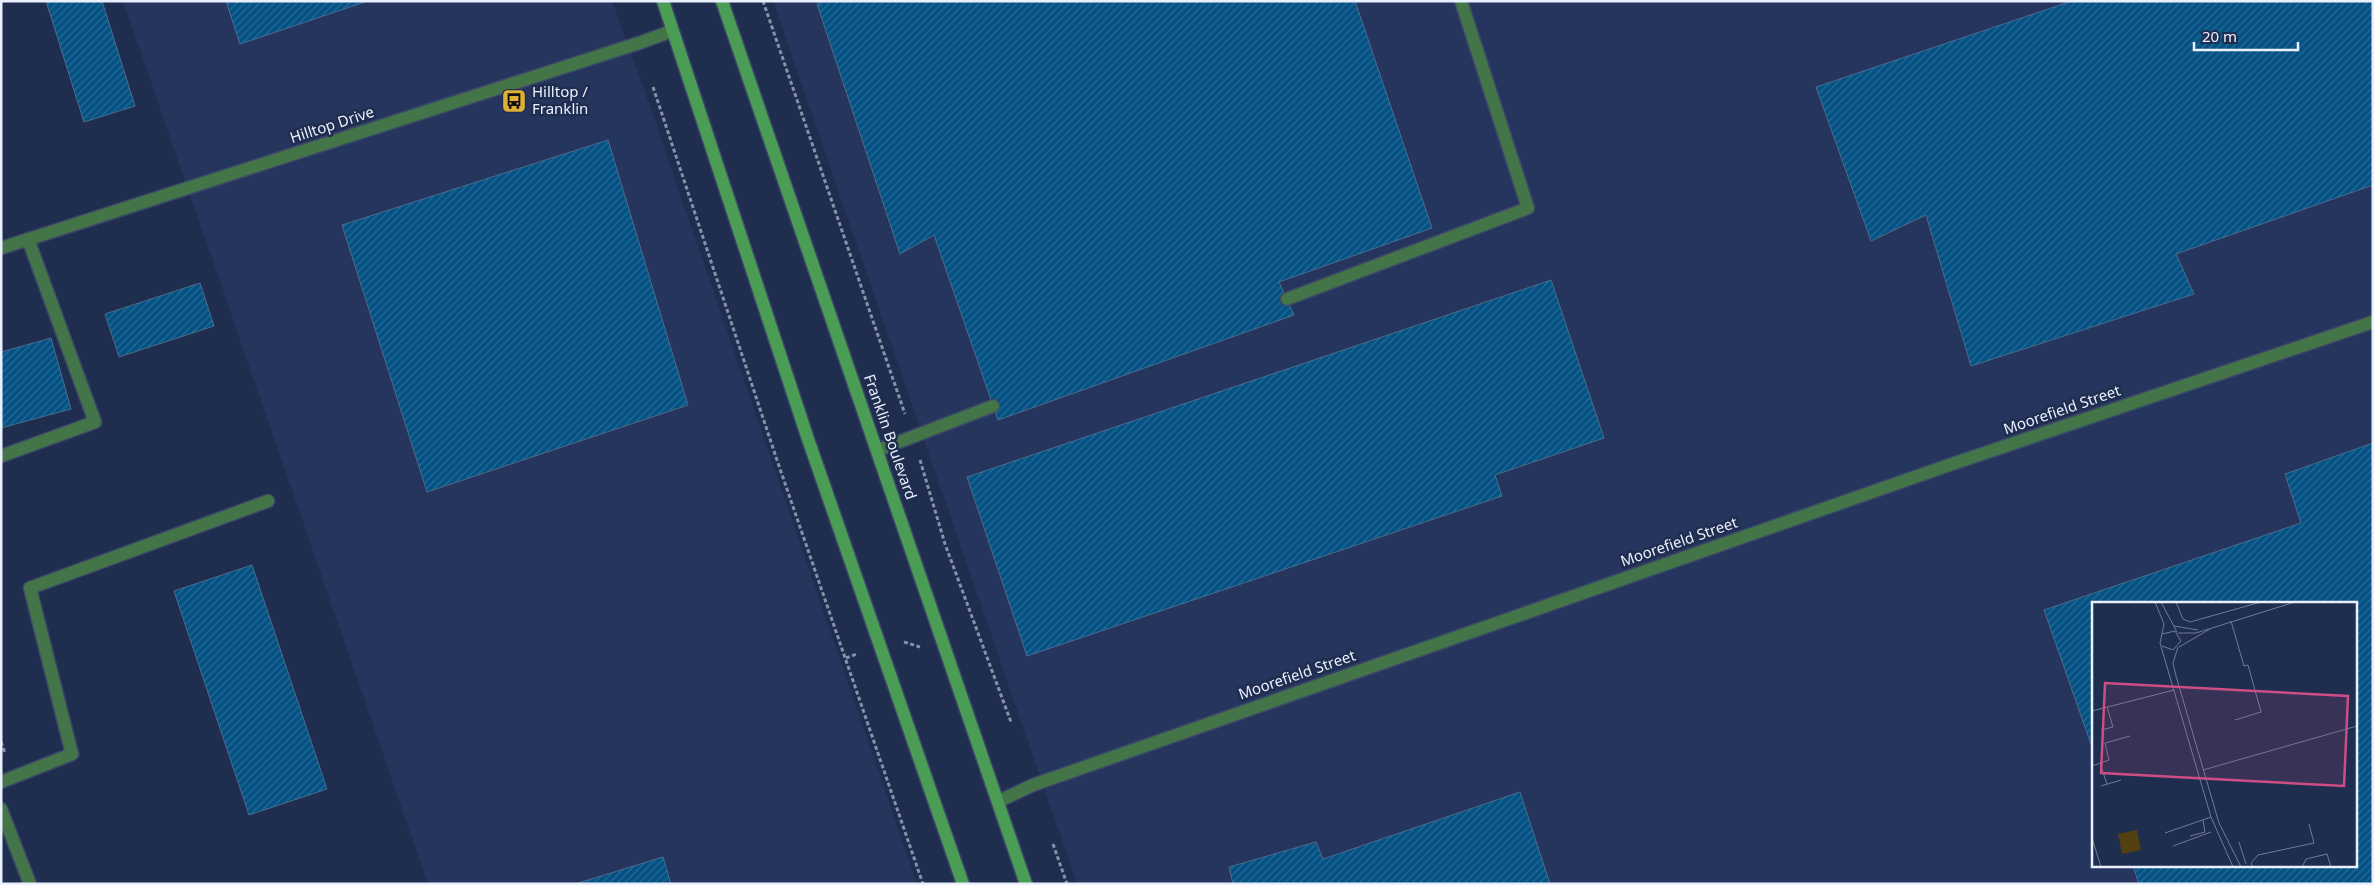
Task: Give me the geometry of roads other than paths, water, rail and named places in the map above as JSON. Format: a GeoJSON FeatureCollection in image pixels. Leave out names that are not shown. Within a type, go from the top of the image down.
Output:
{"type":"FeatureCollection","features":[{"type":"Feature","properties":{"kind":"main road"},"geometry":{"type":"LineString","coordinates":[[663,1],[808,440],[963,884]]}},
{"type":"Feature","properties":{"kind":"main road","name":"Franklin Boulevard"},"geometry":{"type":"LineString","coordinates":[[722,1],[1026,884]]}},
{"type":"Feature","properties":{"kind":"street"},"geometry":{"type":"LineString","coordinates":[[1287,299],[1528,208],[1461,1]]}},
{"type":"Feature","properties":{"kind":"street","name":"Hilltop Drive"},"geometry":{"type":"LineString","coordinates":[[1,248],[672,31]]}},
{"type":"Feature","properties":{"kind":"street"},"geometry":{"type":"LineString","coordinates":[[1,456],[95,422],[28,239]]}},
{"type":"Feature","properties":{"kind":"street","name":"Moorefield Street"},"geometry":{"type":"LineString","coordinates":[[999,801],[1032,785],[1946,466],[2373,322]]}},
{"type":"Feature","properties":{"kind":"street"},"geometry":{"type":"LineString","coordinates":[[878,450],[993,406]]}},
{"type":"Feature","properties":{"kind":"street"},"geometry":{"type":"LineString","coordinates":[[1,782],[72,754],[30,588],[268,500]]}},
{"type":"Feature","properties":{"kind":"street"},"geometry":{"type":"LineString","coordinates":[[1,809],[30,884]]}},
{"type":"Feature","properties":{"kind":"place","name":"Hilltop / Franklin"},"geometry":{"type":"Point","coordinates":[514,101]}}]}
